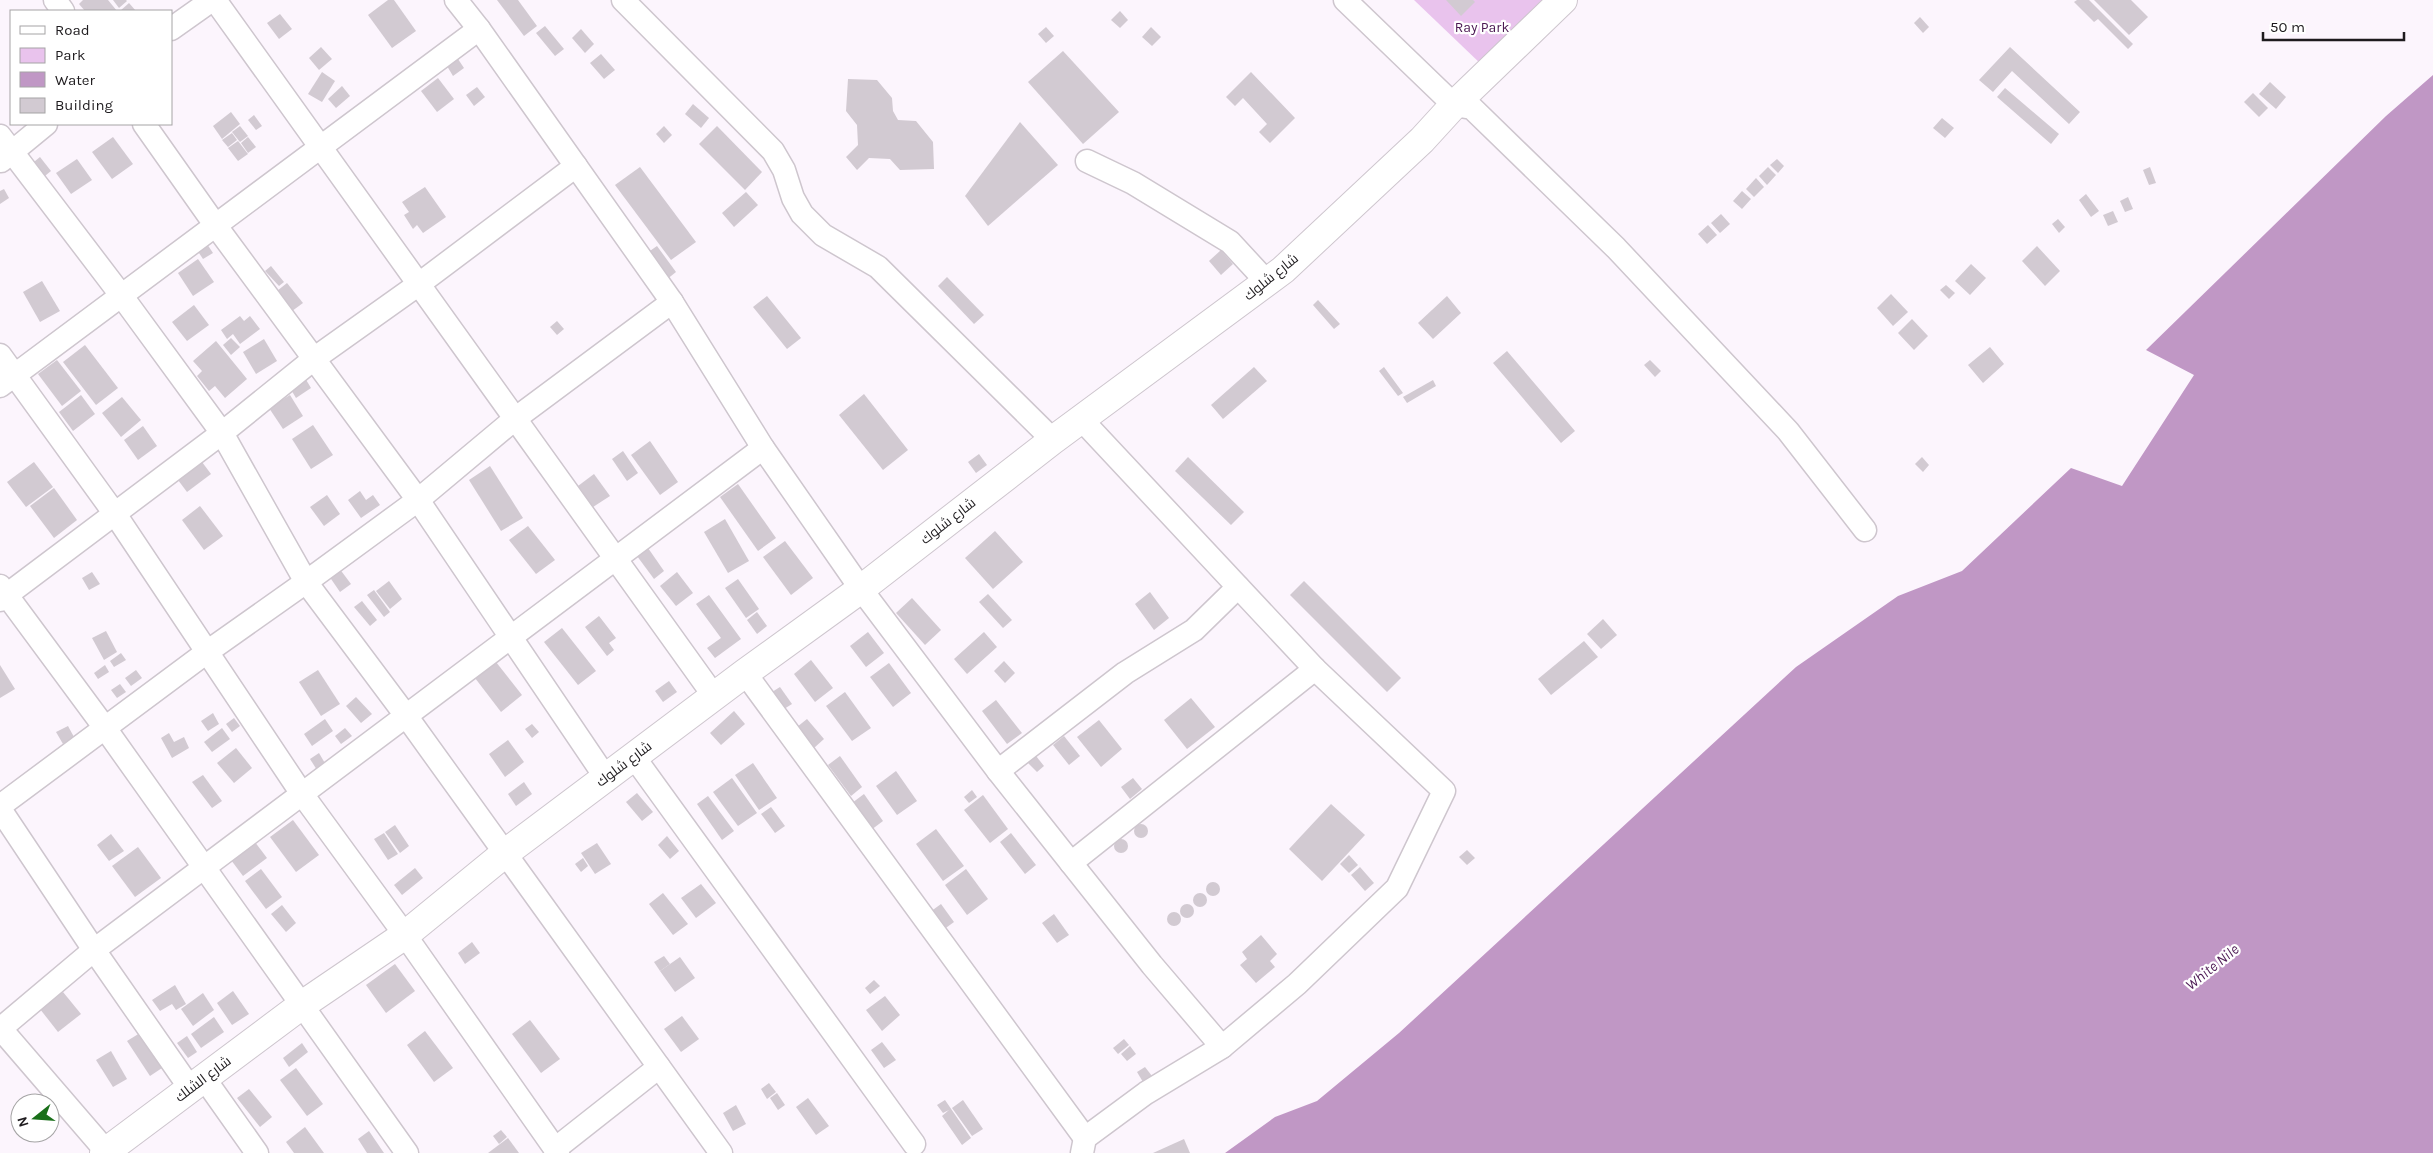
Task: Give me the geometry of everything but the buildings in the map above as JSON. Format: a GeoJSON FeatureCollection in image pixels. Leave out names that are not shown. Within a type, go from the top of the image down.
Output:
{"type":"FeatureCollection","features":[{"type":"Feature","properties":{"kind":"street"},"geometry":{"type":"LineString","coordinates":[[172,28],[214,0],[420,284],[714,696]]}},
{"type":"Feature","properties":{"kind":"street"},"geometry":{"type":"LineString","coordinates":[[456,0],[479,29],[672,302],[763,448],[861,589],[998,771],[1222,1047]]}},
{"type":"Feature","properties":{"kind":"street"},"geometry":{"type":"LineString","coordinates":[[623,0],[773,151],[784,170],[793,198],[802,214],[823,235],[878,267],[1052,440]]}},
{"type":"Feature","properties":{"kind":"street"},"geometry":{"type":"LineString","coordinates":[[1345,0],[1454,105],[1472,108],[1616,248],[1788,431],[1865,530]]}},
{"type":"Feature","properties":{"kind":"street","name":"شارع شلوك"},"geometry":{"type":"LineString","coordinates":[[302,1005],[405,935],[504,854],[714,696],[861,589],[1052,440],[1283,270],[1416,147],[1454,105],[1563,0]]}},
{"type":"Feature","properties":{"kind":"street"},"geometry":{"type":"LineString","coordinates":[[7,381],[479,29]]}},
{"type":"Feature","properties":{"kind":"street"},"geometry":{"type":"LineString","coordinates":[[44,125],[4,150],[121,295],[222,433],[306,582],[407,716],[504,854],[721,1153]]}},
{"type":"Feature","properties":{"kind":"street"},"geometry":{"type":"LineString","coordinates":[[145,125],[216,226],[418,500],[606,778]]}},
{"type":"Feature","properties":{"kind":"street"},"geometry":{"type":"LineString","coordinates":[[1087,161],[1133,183],[1230,242],[1267,282]]}},
{"type":"Feature","properties":{"kind":"street"},"geometry":{"type":"LineString","coordinates":[[407,1153],[105,728],[2,593],[115,514],[222,433],[315,358],[420,284],[576,166]]}},
{"type":"Feature","properties":{"kind":"street"},"geometry":{"type":"LineString","coordinates":[[257,1153],[197,1083],[94,950],[0,808],[206,652],[418,500],[516,418],[672,302]]}},
{"type":"Feature","properties":{"kind":"street"},"geometry":{"type":"LineString","coordinates":[[0,355],[7,381],[115,514],[302,794],[405,935],[556,1151],[659,1067]]}},
{"type":"Feature","properties":{"kind":"street"},"geometry":{"type":"LineString","coordinates":[[745,673],[1083,1146],[1146,1093],[1222,1047],[1297,984],[1397,888],[1444,791],[1315,670],[1081,419]]}},
{"type":"Feature","properties":{"kind":"street"},"geometry":{"type":"LineString","coordinates":[[105,1152],[0,1029],[94,950],[511,639],[616,557],[763,448]]}},
{"type":"Feature","properties":{"kind":"street"},"geometry":{"type":"LineString","coordinates":[[998,771],[1125,673],[1194,630],[1238,587]]}},
{"type":"Feature","properties":{"kind":"street"},"geometry":{"type":"LineString","coordinates":[[1071,863],[1315,670]]}},
{"type":"Feature","properties":{"kind":"street"},"geometry":{"type":"LineString","coordinates":[[634,757],[914,1144]]}},
{"type":"Feature","properties":{"kind":"street","name":"شارع الشلك"},"geometry":{"type":"LineString","coordinates":[[105,1152],[302,1005]]}},
{"type":"Feature","properties":{"kind":"green space","name":"Ray Park"},"geometry":{"type":"Polygon","coordinates":[[[1414,0],[1548,0],[1483,66],[1414,0]]]}},
{"type":"Feature","properties":{"kind":"water","name":"White Nile"},"geometry":{"type":"Polygon","coordinates":[[[2433,75],[2433,1153],[1225,1153],[1275,1117],[1317,1101],[1399,1033],[1796,667],[1898,596],[1962,571],[2071,468],[2122,486],[2194,375],[2146,350],[2386,116],[2433,75]]]}}]}
